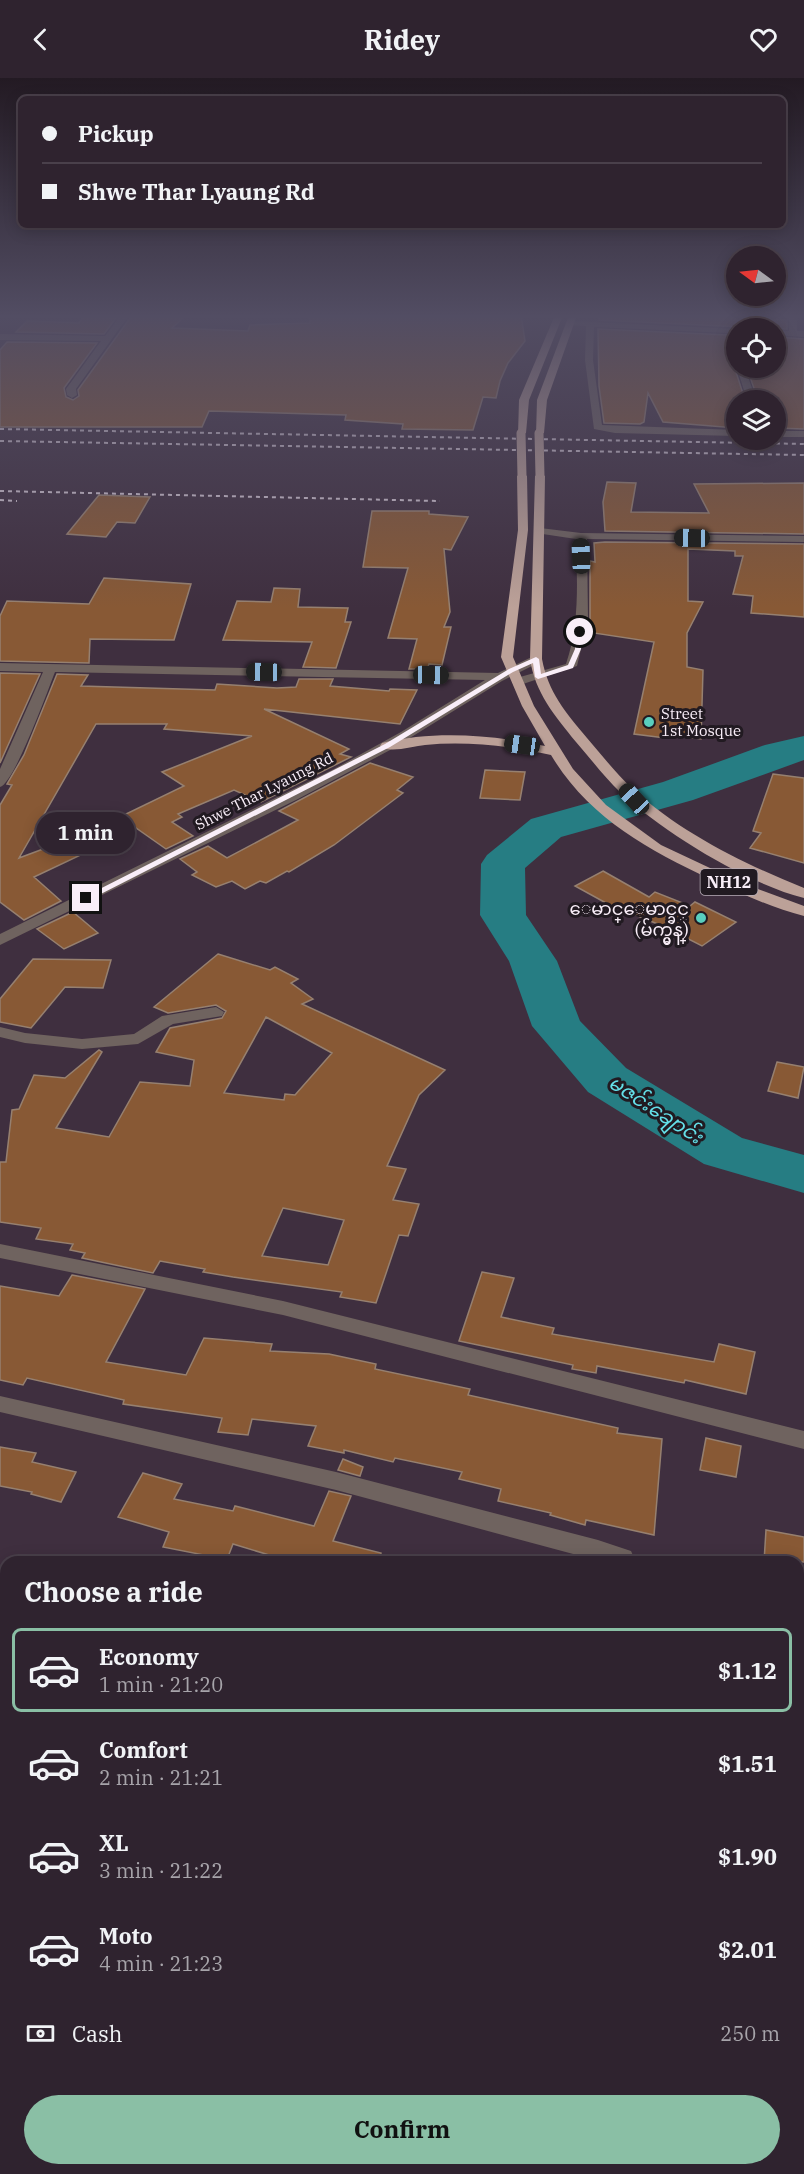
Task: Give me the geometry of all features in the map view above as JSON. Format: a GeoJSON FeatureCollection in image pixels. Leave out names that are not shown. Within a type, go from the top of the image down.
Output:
{"type":"FeatureCollection","features":[{"type":"Feature","properties":{"kind":"highway","name":"NH12"},"geometry":{"type":"LineString","coordinates":[[523,413],[521,433],[523,530],[507,657],[510,676],[567,771],[601,808],[657,848],[739,887],[804,911]]}},
{"type":"Feature","properties":{"kind":"highway","name":"NH12"},"geometry":{"type":"LineString","coordinates":[[541,413],[539,433],[540,531],[536,659],[538,677],[551,704],[634,799],[688,835],[761,877],[804,893]]}},
{"type":"Feature","properties":{"kind":"highway"},"geometry":{"type":"LineString","coordinates":[[387,746],[418,740],[457,738],[484,739],[556,752]]}},
{"type":"Feature","properties":{"kind":"street"},"geometry":{"type":"LineString","coordinates":[[595,413],[597,427],[615,430],[726,433]]}},
{"type":"Feature","properties":{"kind":"street"},"geometry":{"type":"LineString","coordinates":[[786,434],[804,434]]}},
{"type":"Feature","properties":{"kind":"street"},"geometry":{"type":"LineString","coordinates":[[540,531],[581,536],[804,539]]}},
{"type":"Feature","properties":{"kind":"street"},"geometry":{"type":"LineString","coordinates":[[0,667],[538,677],[571,666],[578,649],[583,598],[581,536]]}},
{"type":"Feature","properties":{"kind":"street","name":"Shwe Thar Lyaung Rd"},"geometry":{"type":"LineString","coordinates":[[0,940],[193,846],[387,746],[536,659]]}},
{"type":"Feature","properties":{"kind":"street"},"geometry":{"type":"LineString","coordinates":[[0,783],[19,745],[50,669]]}},
{"type":"Feature","properties":{"kind":"street"},"geometry":{"type":"LineString","coordinates":[[0,1032],[25,1038],[82,1044],[138,1039],[168,1020],[216,1012]]}},
{"type":"Feature","properties":{"kind":"street"},"geometry":{"type":"LineString","coordinates":[[0,1251],[283,1308],[804,1440]]}},
{"type":"Feature","properties":{"kind":"street"},"geometry":{"type":"LineString","coordinates":[[0,1404],[336,1481],[617,1556]]}},
{"type":"Feature","properties":{"kind":"building"},"geometry":{"type":"Polygon","coordinates":[[[0,413],[208,413],[202,427],[0,427],[0,413]]]}},
{"type":"Feature","properties":{"kind":"building"},"geometry":{"type":"Polygon","coordinates":[[[271,413],[478,413],[473,430],[402,429],[403,424],[345,420],[346,415],[271,413]]]}},
{"type":"Feature","properties":{"kind":"building"},"geometry":{"type":"Polygon","coordinates":[[[603,413],[645,413],[644,422],[640,424],[604,423],[603,413]]]}},
{"type":"Feature","properties":{"kind":"building"},"geometry":{"type":"Polygon","coordinates":[[[658,413],[726,413],[726,427],[663,422],[658,413]]]}},
{"type":"Feature","properties":{"kind":"building"},"geometry":{"type":"Polygon","coordinates":[[[786,413],[804,413],[804,429],[786,428],[786,413]]]}},
{"type":"Feature","properties":{"kind":"building"},"geometry":{"type":"Polygon","coordinates":[[[607,482],[636,483],[631,512],[709,513],[694,484],[804,483],[804,534],[605,531],[603,502],[607,482]]]}},
{"type":"Feature","properties":{"kind":"building"},"geometry":{"type":"Polygon","coordinates":[[[99,495],[150,497],[135,523],[117,522],[106,537],[67,534],[99,495]]]}},
{"type":"Feature","properties":{"kind":"building"},"geometry":{"type":"Polygon","coordinates":[[[372,511],[429,511],[429,514],[468,517],[451,550],[444,549],[450,612],[444,627],[451,627],[442,665],[429,664],[427,669],[409,669],[417,639],[388,638],[408,568],[363,567],[372,511]]]}},
{"type":"Feature","properties":{"kind":"building"},"geometry":{"type":"Polygon","coordinates":[[[594,543],[804,544],[804,617],[751,613],[753,596],[733,594],[743,556],[735,556],[735,551],[688,549],[688,601],[703,602],[687,633],[687,667],[703,670],[701,739],[666,734],[665,738],[634,734],[654,642],[587,632],[590,619],[590,561],[595,562],[594,543]]]}},
{"type":"Feature","properties":{"kind":"building"},"geometry":{"type":"Polygon","coordinates":[[[104,578],[191,584],[174,640],[90,639],[89,663],[0,661],[0,616],[7,601],[89,604],[104,578]]]}},
{"type":"Feature","properties":{"kind":"building"},"geometry":{"type":"Polygon","coordinates":[[[274,588],[300,589],[298,607],[348,608],[345,622],[351,622],[336,668],[303,667],[312,642],[223,640],[237,601],[271,602],[274,588]]]}},
{"type":"Feature","properties":{"kind":"building"},"geometry":{"type":"Polygon","coordinates":[[[0,673],[40,674],[0,763],[0,673]]]}},
{"type":"Feature","properties":{"kind":"building"},"geometry":{"type":"Polygon","coordinates":[[[57,674],[88,675],[81,686],[215,690],[217,684],[277,688],[296,687],[299,679],[333,679],[330,686],[389,691],[390,689],[417,690],[400,724],[264,709],[349,749],[340,754],[351,757],[261,802],[234,790],[178,814],[182,817],[172,822],[193,836],[166,849],[122,818],[126,817],[124,815],[184,786],[162,772],[252,736],[164,729],[167,724],[96,724],[19,858],[78,836],[85,853],[34,877],[61,901],[24,920],[0,902],[0,805],[12,785],[7,784],[24,755],[57,674]]]}},
{"type":"Feature","properties":{"kind":"building"},"geometry":{"type":"Polygon","coordinates":[[[370,763],[413,777],[397,790],[403,793],[334,845],[289,872],[266,883],[260,881],[245,889],[232,881],[216,887],[192,875],[197,872],[180,859],[208,846],[227,858],[298,820],[279,811],[370,763]]]}},
{"type":"Feature","properties":{"kind":"building"},"geometry":{"type":"Polygon","coordinates":[[[485,770],[525,772],[520,800],[480,798],[485,770]]]}},
{"type":"Feature","properties":{"kind":"building"},"geometry":{"type":"Polygon","coordinates":[[[773,774],[804,778],[804,863],[750,848],[761,833],[753,831],[773,774]]]}},
{"type":"Feature","properties":{"kind":"building"},"geometry":{"type":"Polygon","coordinates":[[[603,871],[649,897],[655,892],[690,906],[695,902],[736,922],[702,946],[665,927],[606,903],[575,886],[603,871]]]}},
{"type":"Feature","properties":{"kind":"building"},"geometry":{"type":"Polygon","coordinates":[[[73,912],[98,933],[64,949],[37,929],[73,912]]]}},
{"type":"Feature","properties":{"kind":"building"},"geometry":{"type":"Polygon","coordinates":[[[218,954],[270,970],[275,967],[298,979],[291,983],[313,999],[302,1004],[445,1070],[419,1095],[387,1166],[406,1169],[393,1200],[419,1204],[408,1236],[399,1235],[376,1303],[340,1297],[342,1292],[203,1272],[205,1269],[160,1261],[153,1273],[82,1258],[85,1253],[70,1250],[73,1244],[36,1239],[41,1228],[0,1222],[0,1162],[6,1162],[12,1110],[19,1109],[34,1075],[65,1078],[99,1050],[102,1052],[56,1128],[109,1137],[140,1082],[190,1086],[194,1060],[156,1052],[170,1028],[222,1018],[226,1011],[216,1005],[168,1013],[154,1007],[218,954]],[[266,1017],[224,1093],[284,1100],[285,1094],[295,1095],[332,1053],[266,1017]],[[283,1208],[262,1256],[328,1265],[344,1220],[283,1208]]]}},
{"type":"Feature","properties":{"kind":"building"},"geometry":{"type":"Polygon","coordinates":[[[33,959],[111,960],[103,988],[65,987],[31,1028],[0,1022],[0,999],[33,959]]]}},
{"type":"Feature","properties":{"kind":"building"},"geometry":{"type":"Polygon","coordinates":[[[777,1062],[804,1067],[798,1098],[768,1091],[777,1062]]]}},
{"type":"Feature","properties":{"kind":"building"},"geometry":{"type":"Polygon","coordinates":[[[482,1272],[514,1278],[501,1317],[554,1328],[552,1334],[714,1362],[719,1344],[755,1352],[746,1394],[685,1380],[684,1383],[597,1366],[596,1373],[572,1369],[573,1365],[459,1341],[482,1272]]]}},
{"type":"Feature","properties":{"kind":"building"},"geometry":{"type":"Polygon","coordinates":[[[72,1275],[145,1289],[106,1362],[186,1375],[204,1338],[272,1344],[270,1351],[329,1354],[376,1364],[375,1369],[470,1389],[468,1395],[618,1428],[617,1433],[662,1439],[654,1535],[586,1520],[585,1525],[550,1515],[551,1513],[498,1501],[501,1489],[459,1479],[462,1472],[395,1458],[393,1462],[344,1450],[344,1453],[308,1446],[316,1426],[252,1419],[248,1435],[218,1432],[222,1418],[123,1404],[124,1400],[27,1378],[23,1385],[0,1380],[0,1286],[59,1296],[72,1275]]]}},
{"type":"Feature","properties":{"kind":"building"},"geometry":{"type":"Polygon","coordinates":[[[706,1438],[741,1446],[736,1477],[700,1470],[706,1438]]]}},
{"type":"Feature","properties":{"kind":"building"},"geometry":{"type":"Polygon","coordinates":[[[0,1447],[36,1453],[32,1462],[76,1472],[61,1502],[31,1494],[32,1492],[0,1486],[0,1447]]]}},
{"type":"Feature","properties":{"kind":"building"},"geometry":{"type":"Polygon","coordinates":[[[343,1459],[363,1467],[360,1476],[338,1470],[343,1459]]]}},
{"type":"Feature","properties":{"kind":"building"},"geometry":{"type":"Polygon","coordinates":[[[143,1473],[182,1484],[174,1499],[233,1511],[235,1506],[314,1526],[329,1491],[351,1496],[333,1541],[381,1553],[381,1556],[272,1556],[233,1544],[228,1556],[204,1556],[163,1547],[169,1532],[118,1517],[143,1473]]]}},
{"type":"Feature","properties":{"kind":"building"},"geometry":{"type":"Polygon","coordinates":[[[766,1530],[804,1537],[804,1556],[764,1556],[766,1530]]]}},
{"type":"Feature","properties":{"kind":"waterway","name":"မဇင်းချောင်း"},"geometry":{"type":"LineString","coordinates":[[804,748],[779,754],[678,791],[546,828],[503,864],[503,915],[533,961],[557,1026],[607,1080],[723,1151],[804,1174]]}},
{"type":"Feature","properties":{"kind":"railway"},"geometry":{"type":"LineString","coordinates":[[0,429],[804,444]]}},
{"type":"Feature","properties":{"kind":"railway"},"geometry":{"type":"LineString","coordinates":[[0,441],[804,455]]}},
{"type":"Feature","properties":{"kind":"railway"},"geometry":{"type":"LineString","coordinates":[[0,491],[440,501]]}},
{"type":"Feature","properties":{"kind":"railway"},"geometry":{"type":"LineString","coordinates":[[0,500],[17,501]]}},
{"type":"Feature","properties":{"kind":"place","name":"Street 1st Mosque"},"geometry":{"type":"Point","coordinates":[649,722]}},
{"type":"Feature","properties":{"kind":"place","name":"ေမာင္ေမာင္ခင္ (မ်က္မွန္)"},"geometry":{"type":"Point","coordinates":[701,918]}},
{"type":"Feature","properties":{"kind":"route"},"geometry":{"type":"LineString","coordinates":[[86,898],[193,846],[387,746],[511,670],[536,659],[538,677],[571,666],[578,649],[580,632]]}}]}
